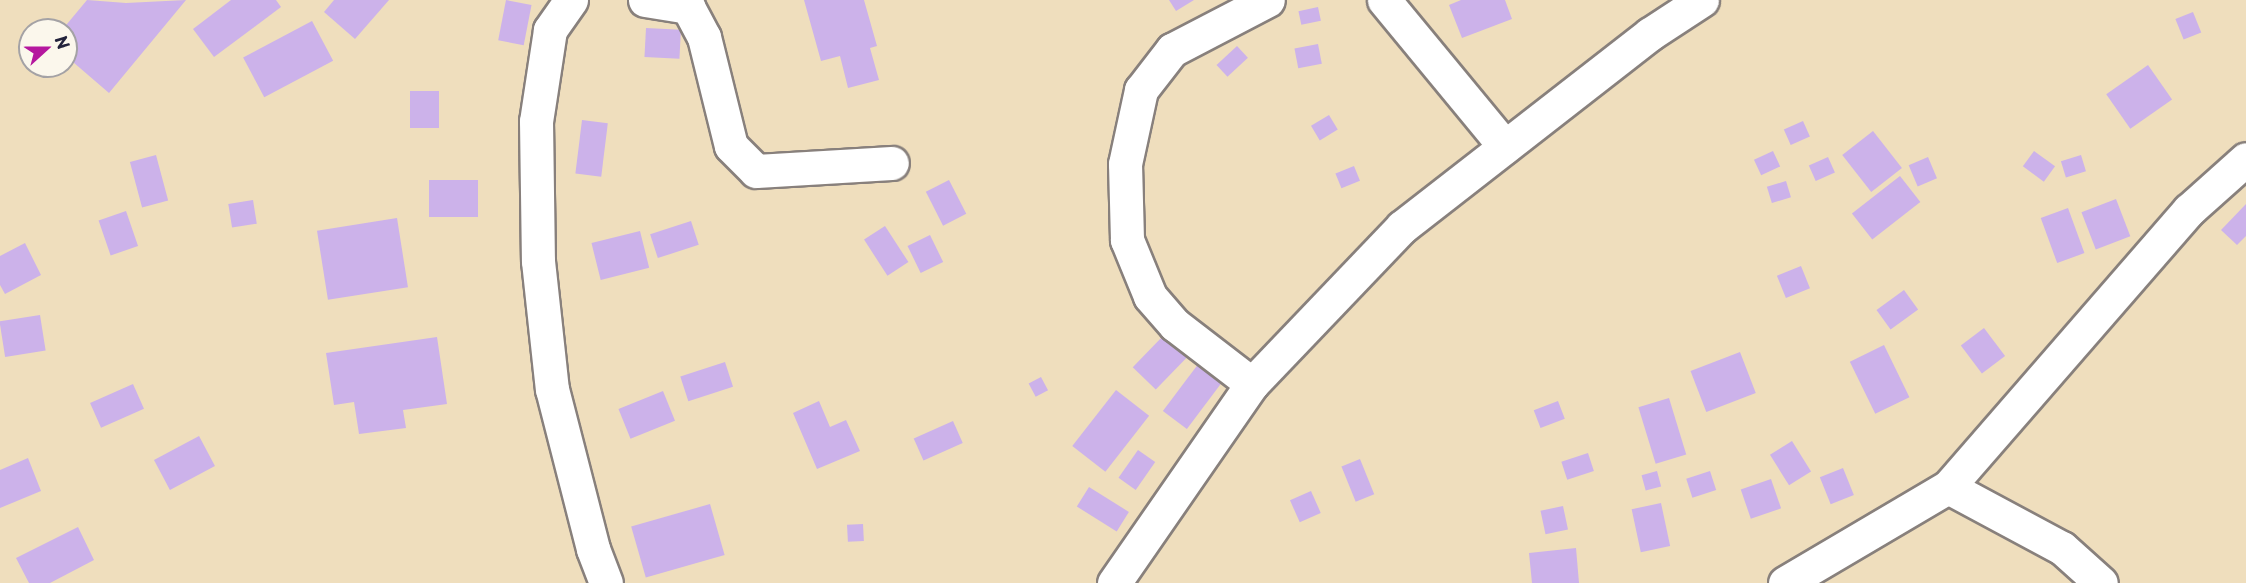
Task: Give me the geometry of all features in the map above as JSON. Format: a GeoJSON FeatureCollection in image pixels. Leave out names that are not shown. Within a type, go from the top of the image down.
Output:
{"type":"FeatureCollection","features":[{"type":"Feature","properties":{"kind":"street"},"geometry":{"type":"LineString","coordinates":[[571,0],[550,30],[536,121],[538,261],[552,389],[593,549],[606,583]]}},
{"type":"Feature","properties":{"kind":"street"},"geometry":{"type":"LineString","coordinates":[[645,0],[688,7],[704,37],[731,146],[756,171],[892,163]]}},
{"type":"Feature","properties":{"kind":"street"},"geometry":{"type":"LineString","coordinates":[[1252,384],[1175,325],[1150,296],[1127,240],[1125,164],[1141,90],[1172,50],[1268,0]]}},
{"type":"Feature","properties":{"kind":"street"},"geometry":{"type":"LineString","coordinates":[[1384,0],[1505,147]]}},
{"type":"Feature","properties":{"kind":"street"},"geometry":{"type":"LineString","coordinates":[[1114,583],[1252,384],[1402,227],[1650,34],[1702,0]]}},
{"type":"Feature","properties":{"kind":"street"},"geometry":{"type":"LineString","coordinates":[[1785,583],[1948,487],[2188,210],[2246,159]]}},
{"type":"Feature","properties":{"kind":"street"},"geometry":{"type":"LineString","coordinates":[[1948,487],[2062,548],[2101,583]]}},
{"type":"Feature","properties":{"kind":"building"},"geometry":{"type":"Polygon","coordinates":[[[87,0],[126,3],[186,0],[109,93],[78,66],[78,18],[72,18],[87,0]]]}},
{"type":"Feature","properties":{"kind":"building"},"geometry":{"type":"Polygon","coordinates":[[[231,0],[276,0],[281,7],[214,57],[193,29],[231,0]]]}},
{"type":"Feature","properties":{"kind":"building"},"geometry":{"type":"Polygon","coordinates":[[[334,0],[389,0],[355,39],[324,12],[334,0]]]}},
{"type":"Feature","properties":{"kind":"building"},"geometry":{"type":"Polygon","coordinates":[[[506,0],[532,5],[524,45],[498,40],[506,0]]]}},
{"type":"Feature","properties":{"kind":"building"},"geometry":{"type":"Polygon","coordinates":[[[804,0],[864,0],[877,46],[870,48],[879,80],[848,88],[840,56],[821,61],[804,0]]]}},
{"type":"Feature","properties":{"kind":"building"},"geometry":{"type":"Polygon","coordinates":[[[1169,0],[1194,0],[1176,11],[1169,0]]]}},
{"type":"Feature","properties":{"kind":"building"},"geometry":{"type":"Polygon","coordinates":[[[1461,0],[1505,0],[1512,19],[1462,38],[1449,5],[1461,0]]]}},
{"type":"Feature","properties":{"kind":"building"},"geometry":{"type":"Polygon","coordinates":[[[1318,7],[1321,21],[1301,25],[1298,11],[1318,7]]]}},
{"type":"Feature","properties":{"kind":"building"},"geometry":{"type":"Polygon","coordinates":[[[2193,12],[2201,32],[2184,40],[2175,19],[2193,12]]]}},
{"type":"Feature","properties":{"kind":"building"},"geometry":{"type":"Polygon","coordinates":[[[312,21],[333,61],[264,97],[243,58],[312,21]]]}},
{"type":"Feature","properties":{"kind":"building"},"geometry":{"type":"Polygon","coordinates":[[[646,28],[681,30],[679,59],[644,57],[646,28]]]}},
{"type":"Feature","properties":{"kind":"building"},"geometry":{"type":"Polygon","coordinates":[[[1318,44],[1322,64],[1298,68],[1294,49],[1318,44]]]}},
{"type":"Feature","properties":{"kind":"building"},"geometry":{"type":"Polygon","coordinates":[[[1237,46],[1248,58],[1227,77],[1217,65],[1237,46]]]}},
{"type":"Feature","properties":{"kind":"building"},"geometry":{"type":"Polygon","coordinates":[[[2148,65],[2172,99],[2130,129],[2106,94],[2148,65]]]}},
{"type":"Feature","properties":{"kind":"building"},"geometry":{"type":"Polygon","coordinates":[[[410,91],[439,91],[439,128],[410,128],[410,91]]]}},
{"type":"Feature","properties":{"kind":"building"},"geometry":{"type":"Polygon","coordinates":[[[1329,115],[1338,130],[1320,140],[1311,126],[1329,115]]]}},
{"type":"Feature","properties":{"kind":"building"},"geometry":{"type":"Polygon","coordinates":[[[582,120],[608,123],[601,177],[575,174],[582,120]]]}},
{"type":"Feature","properties":{"kind":"building"},"geometry":{"type":"Polygon","coordinates":[[[1803,121],[1810,137],[1791,145],[1784,130],[1803,121]]]}},
{"type":"Feature","properties":{"kind":"building"},"geometry":{"type":"Polygon","coordinates":[[[1873,131],[1902,168],[1871,192],[1842,155],[1873,131]]]}},
{"type":"Feature","properties":{"kind":"building"},"geometry":{"type":"Polygon","coordinates":[[[1773,151],[1780,166],[1761,175],[1754,160],[1773,151]]]}},
{"type":"Feature","properties":{"kind":"building"},"geometry":{"type":"Polygon","coordinates":[[[2034,151],[2055,166],[2044,182],[2023,166],[2034,151]]]}},
{"type":"Feature","properties":{"kind":"building"},"geometry":{"type":"Polygon","coordinates":[[[156,155],[168,200],[142,207],[130,162],[156,155]]]}},
{"type":"Feature","properties":{"kind":"building"},"geometry":{"type":"Polygon","coordinates":[[[2081,155],[2086,171],[2066,177],[2061,161],[2081,155]]]}},
{"type":"Feature","properties":{"kind":"building"},"geometry":{"type":"Polygon","coordinates":[[[1828,157],[1835,173],[1816,181],[1809,166],[1828,157]]]}},
{"type":"Feature","properties":{"kind":"building"},"geometry":{"type":"Polygon","coordinates":[[[1928,157],[1937,178],[1918,186],[1909,165],[1928,157]]]}},
{"type":"Feature","properties":{"kind":"building"},"geometry":{"type":"Polygon","coordinates":[[[1354,166],[1360,181],[1341,188],[1335,173],[1354,166]]]}},
{"type":"Feature","properties":{"kind":"building"},"geometry":{"type":"Polygon","coordinates":[[[1900,176],[1920,202],[1872,240],[1852,214],[1900,176]]]}},
{"type":"Feature","properties":{"kind":"building"},"geometry":{"type":"Polygon","coordinates":[[[429,180],[478,180],[478,217],[429,217],[429,180]]]}},
{"type":"Feature","properties":{"kind":"building"},"geometry":{"type":"Polygon","coordinates":[[[949,180],[966,214],[943,226],[926,192],[949,180]]]}},
{"type":"Feature","properties":{"kind":"building"},"geometry":{"type":"Polygon","coordinates":[[[1786,181],[1791,197],[1772,203],[1767,187],[1786,181]]]}},
{"type":"Feature","properties":{"kind":"building"},"geometry":{"type":"Polygon","coordinates":[[[2116,199],[2130,236],[2096,250],[2081,212],[2116,199]]]}},
{"type":"Feature","properties":{"kind":"building"},"geometry":{"type":"Polygon","coordinates":[[[253,200],[257,224],[232,228],[228,204],[253,200]]]}},
{"type":"Feature","properties":{"kind":"building"},"geometry":{"type":"Polygon","coordinates":[[[2246,204],[2246,236],[2237,245],[2221,230],[2246,204]]]}},
{"type":"Feature","properties":{"kind":"building"},"geometry":{"type":"Polygon","coordinates":[[[2068,208],[2084,253],[2057,263],[2041,218],[2068,208]]]}},
{"type":"Feature","properties":{"kind":"building"},"geometry":{"type":"Polygon","coordinates":[[[126,211],[138,246],[111,255],[99,220],[126,211]]]}},
{"type":"Feature","properties":{"kind":"building"},"geometry":{"type":"Polygon","coordinates":[[[397,218],[408,287],[328,300],[317,231],[397,218]]]}},
{"type":"Feature","properties":{"kind":"building"},"geometry":{"type":"Polygon","coordinates":[[[691,221],[699,245],[658,258],[650,234],[691,221]]]}},
{"type":"Feature","properties":{"kind":"building"},"geometry":{"type":"Polygon","coordinates":[[[885,226],[908,262],[887,276],[864,240],[885,226]]]}},
{"type":"Feature","properties":{"kind":"building"},"geometry":{"type":"Polygon","coordinates":[[[640,231],[649,268],[601,280],[591,243],[640,231]]]}},
{"type":"Feature","properties":{"kind":"building"},"geometry":{"type":"Polygon","coordinates":[[[930,235],[943,262],[921,273],[908,246],[930,235]]]}},
{"type":"Feature","properties":{"kind":"building"},"geometry":{"type":"Polygon","coordinates":[[[25,243],[41,275],[5,294],[0,285],[0,256],[25,243]]]}},
{"type":"Feature","properties":{"kind":"building"},"geometry":{"type":"Polygon","coordinates":[[[1801,266],[1810,288],[1786,298],[1777,276],[1801,266]]]}},
{"type":"Feature","properties":{"kind":"building"},"geometry":{"type":"Polygon","coordinates":[[[1904,290],[1918,309],[1891,329],[1876,310],[1904,290]]]}},
{"type":"Feature","properties":{"kind":"building"},"geometry":{"type":"Polygon","coordinates":[[[40,315],[46,351],[5,357],[0,321],[40,315]]]}},
{"type":"Feature","properties":{"kind":"building"},"geometry":{"type":"Polygon","coordinates":[[[1984,328],[2005,356],[1982,373],[1961,345],[1984,328]]]}},
{"type":"Feature","properties":{"kind":"building"},"geometry":{"type":"Polygon","coordinates":[[[1164,335],[1187,357],[1156,390],[1133,367],[1164,335]]]}},
{"type":"Feature","properties":{"kind":"building"},"geometry":{"type":"Polygon","coordinates":[[[437,337],[447,404],[403,410],[406,428],[359,434],[354,402],[334,405],[326,353],[437,337]]]}},
{"type":"Feature","properties":{"kind":"building"},"geometry":{"type":"Polygon","coordinates":[[[1884,345],[1909,397],[1875,414],[1850,362],[1884,345]]]}},
{"type":"Feature","properties":{"kind":"building"},"geometry":{"type":"Polygon","coordinates":[[[1740,352],[1756,393],[1706,412],[1691,371],[1740,352]]]}},
{"type":"Feature","properties":{"kind":"building"},"geometry":{"type":"Polygon","coordinates":[[[725,362],[733,387],[688,401],[680,377],[725,362]]]}},
{"type":"Feature","properties":{"kind":"building"},"geometry":{"type":"Polygon","coordinates":[[[1199,363],[1223,381],[1187,429],[1163,411],[1199,363]]]}},
{"type":"Feature","properties":{"kind":"building"},"geometry":{"type":"Polygon","coordinates":[[[1041,377],[1048,390],[1036,397],[1029,384],[1041,377]]]}},
{"type":"Feature","properties":{"kind":"building"},"geometry":{"type":"Polygon","coordinates":[[[133,384],[144,409],[101,428],[90,403],[133,384]]]}},
{"type":"Feature","properties":{"kind":"building"},"geometry":{"type":"Polygon","coordinates":[[[1116,390],[1149,416],[1105,472],[1072,446],[1116,390]]]}},
{"type":"Feature","properties":{"kind":"building"},"geometry":{"type":"Polygon","coordinates":[[[663,391],[675,421],[630,439],[618,409],[663,391]]]}},
{"type":"Feature","properties":{"kind":"building"},"geometry":{"type":"Polygon","coordinates":[[[1669,398],[1686,454],[1656,464],[1638,407],[1669,398]]]}},
{"type":"Feature","properties":{"kind":"building"},"geometry":{"type":"Polygon","coordinates":[[[819,401],[830,427],[846,420],[860,451],[817,469],[793,413],[819,401]]]}},
{"type":"Feature","properties":{"kind":"building"},"geometry":{"type":"Polygon","coordinates":[[[1558,401],[1565,419],[1541,428],[1534,410],[1558,401]]]}},
{"type":"Feature","properties":{"kind":"building"},"geometry":{"type":"Polygon","coordinates":[[[953,421],[963,443],[923,460],[914,438],[953,421]]]}},
{"type":"Feature","properties":{"kind":"building"},"geometry":{"type":"Polygon","coordinates":[[[199,436],[215,466],[170,490],[154,460],[199,436]]]}},
{"type":"Feature","properties":{"kind":"building"},"geometry":{"type":"Polygon","coordinates":[[[1792,441],[1811,472],[1789,485],[1770,455],[1792,441]]]}},
{"type":"Feature","properties":{"kind":"building"},"geometry":{"type":"Polygon","coordinates":[[[1138,450],[1155,462],[1136,490],[1118,478],[1138,450]]]}},
{"type":"Feature","properties":{"kind":"building"},"geometry":{"type":"Polygon","coordinates":[[[1588,453],[1594,471],[1567,480],[1561,462],[1588,453]]]}},
{"type":"Feature","properties":{"kind":"building"},"geometry":{"type":"Polygon","coordinates":[[[28,458],[41,491],[0,508],[0,470],[28,458]]]}},
{"type":"Feature","properties":{"kind":"building"},"geometry":{"type":"Polygon","coordinates":[[[1360,459],[1374,494],[1356,502],[1341,466],[1360,459]]]}},
{"type":"Feature","properties":{"kind":"building"},"geometry":{"type":"Polygon","coordinates":[[[1843,468],[1854,495],[1831,504],[1820,477],[1843,468]]]}},
{"type":"Feature","properties":{"kind":"building"},"geometry":{"type":"Polygon","coordinates":[[[1657,471],[1661,486],[1646,491],[1642,475],[1657,471]]]}},
{"type":"Feature","properties":{"kind":"building"},"geometry":{"type":"Polygon","coordinates":[[[1710,471],[1716,490],[1692,498],[1686,479],[1710,471]]]}},
{"type":"Feature","properties":{"kind":"building"},"geometry":{"type":"Polygon","coordinates":[[[1771,479],[1781,508],[1751,519],[1741,489],[1771,479]]]}},
{"type":"Feature","properties":{"kind":"building"},"geometry":{"type":"Polygon","coordinates":[[[1089,487],[1129,512],[1117,531],[1077,507],[1089,487]]]}},
{"type":"Feature","properties":{"kind":"building"},"geometry":{"type":"Polygon","coordinates":[[[1311,491],[1321,513],[1300,522],[1290,500],[1311,491]]]}},
{"type":"Feature","properties":{"kind":"building"},"geometry":{"type":"Polygon","coordinates":[[[1661,503],[1670,546],[1641,552],[1632,509],[1661,503]]]}},
{"type":"Feature","properties":{"kind":"building"},"geometry":{"type":"Polygon","coordinates":[[[710,504],[725,555],[646,578],[631,527],[710,504]]]}},
{"type":"Feature","properties":{"kind":"building"},"geometry":{"type":"Polygon","coordinates":[[[1563,506],[1568,529],[1545,534],[1541,511],[1563,506]]]}},
{"type":"Feature","properties":{"kind":"building"},"geometry":{"type":"Polygon","coordinates":[[[863,524],[864,541],[848,542],[847,525],[863,524]]]}},
{"type":"Feature","properties":{"kind":"building"},"geometry":{"type":"Polygon","coordinates":[[[78,527],[94,560],[50,583],[29,583],[16,558],[78,527]]]}},
{"type":"Feature","properties":{"kind":"building"},"geometry":{"type":"Polygon","coordinates":[[[1576,548],[1579,583],[1532,583],[1529,553],[1576,548]]]}}]}
